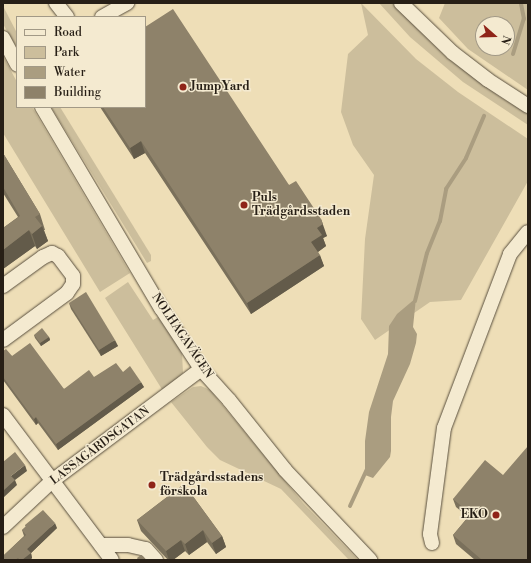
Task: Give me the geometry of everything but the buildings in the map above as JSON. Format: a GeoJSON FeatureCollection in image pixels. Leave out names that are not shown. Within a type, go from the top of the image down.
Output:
{"type":"FeatureCollection","features":[{"type":"Feature","properties":{"kind":"street"},"geometry":{"type":"LineString","coordinates":[[56,3],[66,16]]}},
{"type":"Feature","properties":{"kind":"street"},"geometry":{"type":"LineString","coordinates":[[104,16],[127,3]]}},
{"type":"Feature","properties":{"kind":"street"},"geometry":{"type":"LineString","coordinates":[[401,3],[453,53],[488,80],[528,106]]}},
{"type":"Feature","properties":{"kind":"street"},"geometry":{"type":"LineString","coordinates":[[3,38],[16,62]]}},
{"type":"Feature","properties":{"kind":"street","name":"NOLHAGAVÄGEN"},"geometry":{"type":"LineString","coordinates":[[43,108],[161,308],[201,369],[229,400],[280,465],[370,560]]}},
{"type":"Feature","properties":{"kind":"street"},"geometry":{"type":"LineString","coordinates":[[432,543],[430,534],[444,428],[510,254],[528,232]]}},
{"type":"Feature","properties":{"kind":"street"},"geometry":{"type":"LineString","coordinates":[[3,286],[43,257],[52,253],[58,256],[73,276],[73,284],[67,293],[3,340]]}},
{"type":"Feature","properties":{"kind":"street","name":"LASSAGÅRDSGATAN"},"geometry":{"type":"LineString","coordinates":[[3,527],[52,481],[201,369]]}},
{"type":"Feature","properties":{"kind":"street"},"geometry":{"type":"LineString","coordinates":[[3,415],[112,560]]}},
{"type":"Feature","properties":{"kind":"street"},"geometry":{"type":"LineString","coordinates":[[101,545],[128,545],[146,549],[156,560]]}},
{"type":"Feature","properties":{"kind":"green space"},"geometry":{"type":"Polygon","coordinates":[[[361,3],[416,59],[458,92],[528,139],[528,181],[461,300],[430,302],[375,340],[361,319],[365,239],[374,175],[353,145],[341,112],[348,54],[368,35],[361,3]]]}},
{"type":"Feature","properties":{"kind":"green space"},"geometry":{"type":"Polygon","coordinates":[[[379,3],[392,3],[446,57],[500,97],[528,114],[528,125],[463,82],[410,37],[379,3]]]}},
{"type":"Feature","properties":{"kind":"green space"},"geometry":{"type":"Polygon","coordinates":[[[445,3],[528,3],[528,90],[478,56],[515,56],[515,16],[475,16],[475,54],[468,49],[439,18],[445,3]]]}},
{"type":"Feature","properties":{"kind":"green space"},"geometry":{"type":"Polygon","coordinates":[[[3,6],[16,31],[16,46],[3,24],[3,6]]]}},
{"type":"Feature","properties":{"kind":"green space"},"geometry":{"type":"Polygon","coordinates":[[[3,56],[16,80],[16,108],[33,108],[130,273],[100,292],[3,133],[3,56]]]}},
{"type":"Feature","properties":{"kind":"green space"},"geometry":{"type":"Polygon","coordinates":[[[52,108],[61,108],[151,255],[151,261],[147,263],[52,108]]]}},
{"type":"Feature","properties":{"kind":"green space"},"geometry":{"type":"Polygon","coordinates":[[[128,282],[153,320],[158,317],[182,353],[183,373],[163,391],[105,298],[128,282]]]}},
{"type":"Feature","properties":{"kind":"green space"},"geometry":{"type":"Polygon","coordinates":[[[201,386],[210,390],[303,503],[358,560],[349,560],[281,489],[220,460],[207,447],[171,402],[193,387],[201,386]]]}},
{"type":"Feature","properties":{"kind":"water"},"geometry":{"type":"Polygon","coordinates":[[[416,298],[413,327],[417,334],[416,343],[410,364],[393,401],[390,457],[373,478],[365,475],[365,441],[369,412],[388,354],[389,326],[397,314],[416,298]]]}},
{"type":"Feature","properties":{"kind":"waterway"},"geometry":{"type":"LineString","coordinates":[[515,48],[524,19],[521,3]]}},
{"type":"Feature","properties":{"kind":"waterway"},"geometry":{"type":"LineString","coordinates":[[415,301],[427,253],[440,221],[446,189],[466,158],[484,116]]}},
{"type":"Feature","properties":{"kind":"waterway"},"geometry":{"type":"LineString","coordinates":[[350,506],[367,469]]}},
{"type":"Feature","properties":{"kind":"place","name":"JumpYard"},"geometry":{"type":"Point","coordinates":[183,87]}},
{"type":"Feature","properties":{"kind":"place","name":"Puls Trädgårdsstaden"},"geometry":{"type":"Point","coordinates":[244,205]}},
{"type":"Feature","properties":{"kind":"place","name":"Trädgårdsstadens förskola"},"geometry":{"type":"Point","coordinates":[152,485]}},
{"type":"Feature","properties":{"kind":"place","name":"EKO"},"geometry":{"type":"Point","coordinates":[496,515]}}]}
